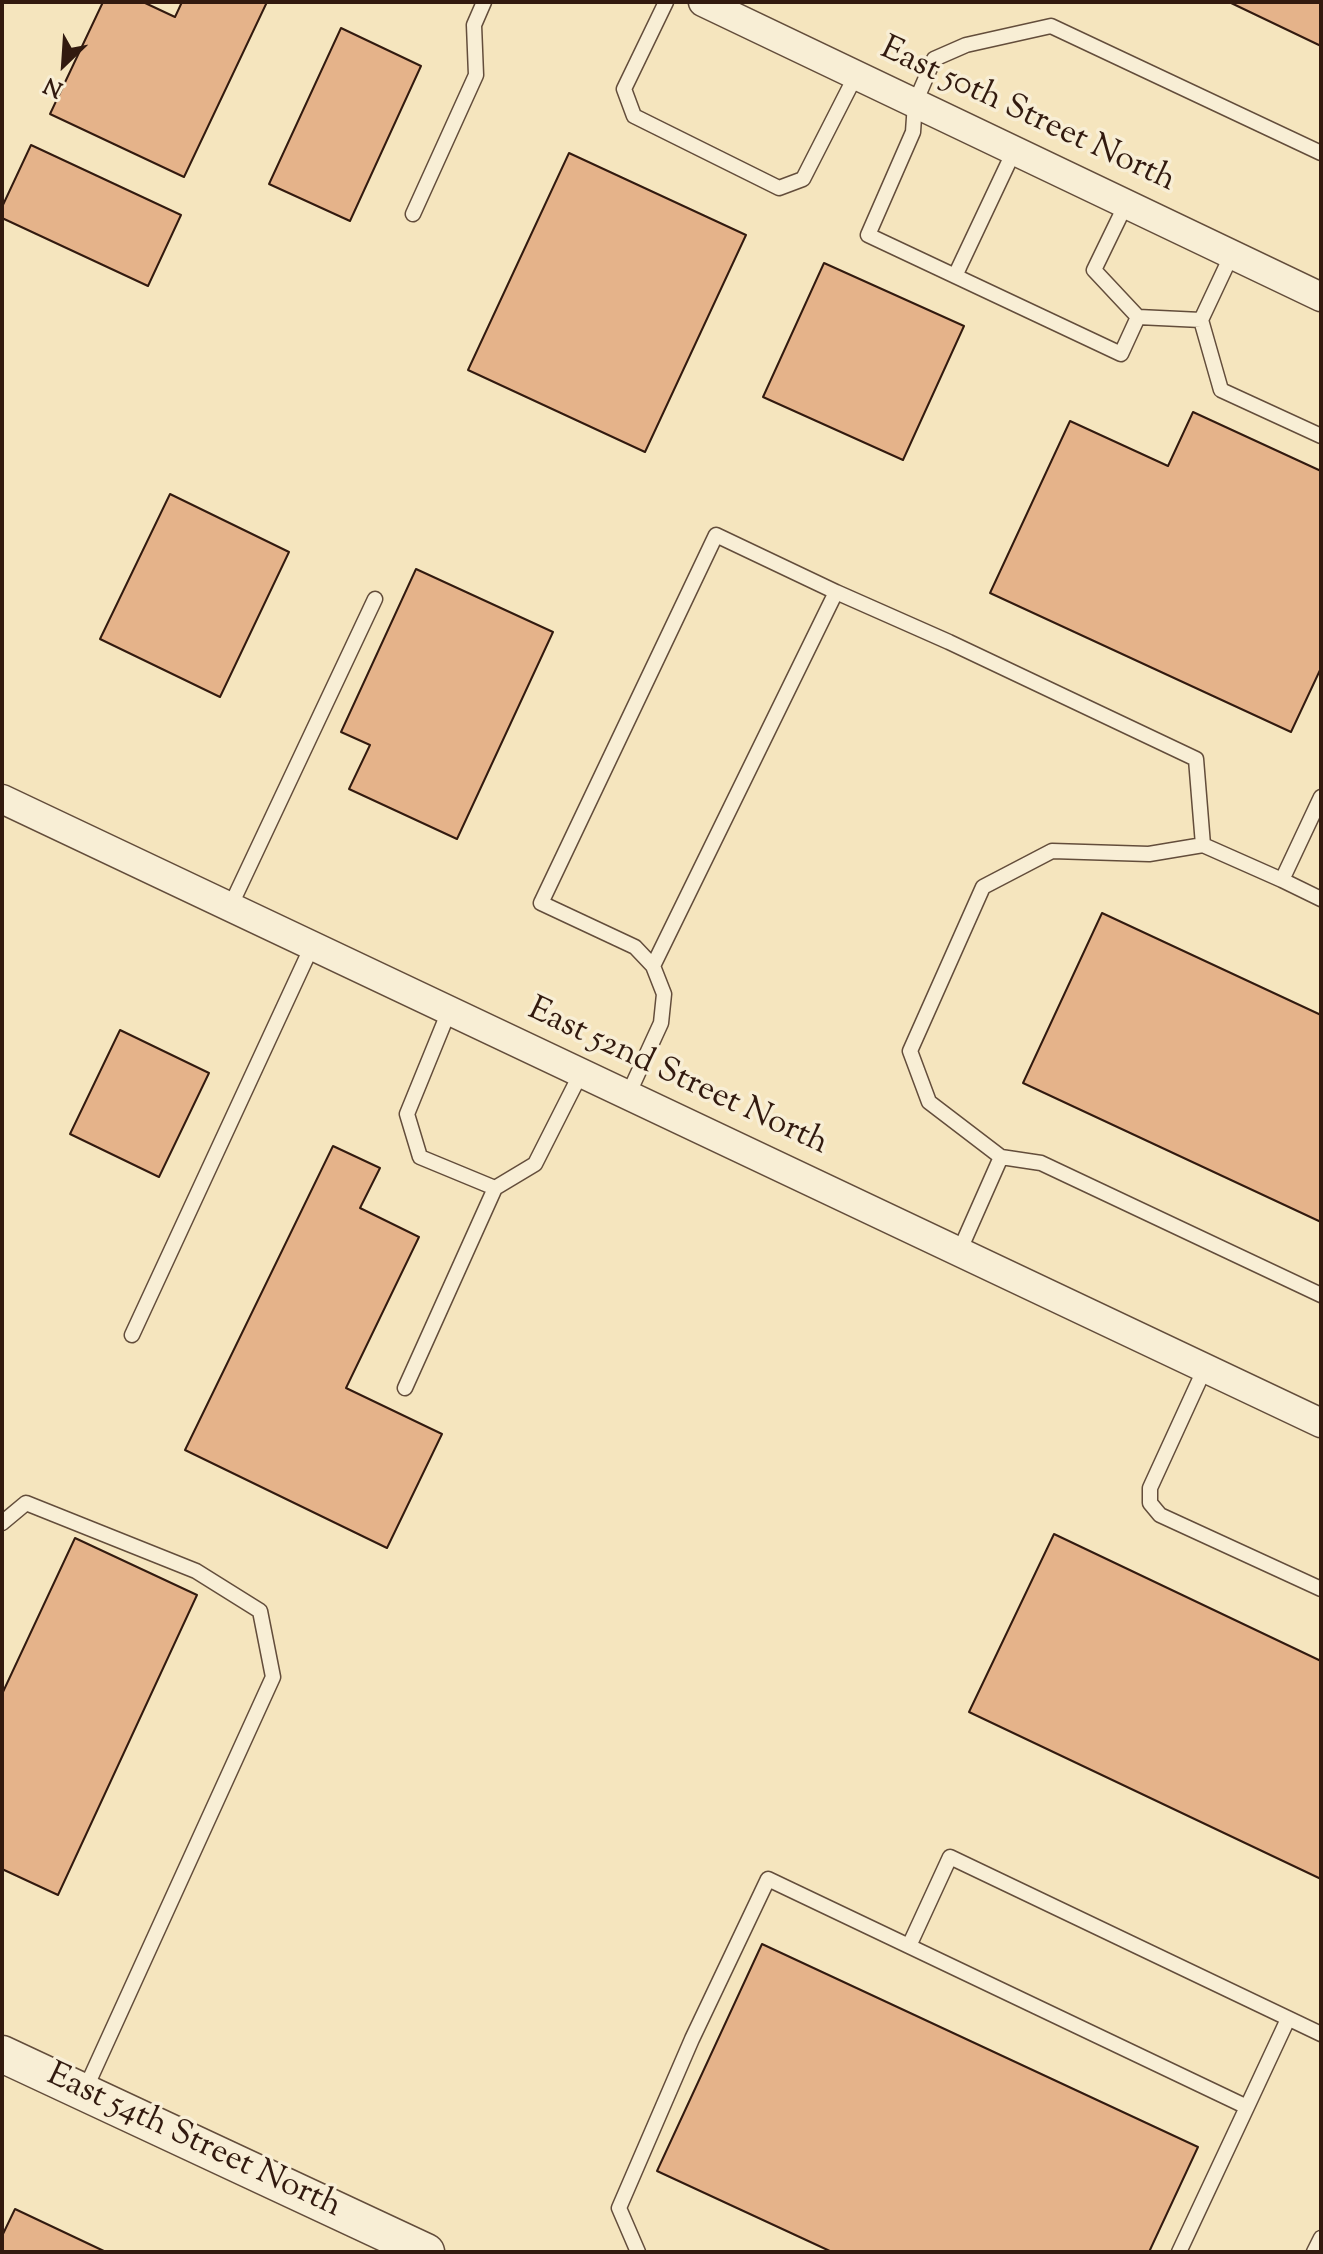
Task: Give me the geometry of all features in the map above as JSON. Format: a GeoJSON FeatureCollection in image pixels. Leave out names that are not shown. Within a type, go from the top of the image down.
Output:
{"type":"FeatureCollection","features":[{"type":"Feature","properties":{"kind":"street","name":"East 50th Street North"},"geometry":{"type":"LineString","coordinates":[[703,2],[1321,297]]}},
{"type":"Feature","properties":{"kind":"street","name":"East 52nd Street North"},"geometry":{"type":"LineString","coordinates":[[2,799],[1321,1423]]}},
{"type":"Feature","properties":{"kind":"street","name":"East 54th Street North"},"geometry":{"type":"LineString","coordinates":[[2,2054],[426,2252]]}},
{"type":"Feature","properties":{"kind":"lane"},"geometry":{"type":"LineString","coordinates":[[413,214],[476,75],[474,25],[484,2]]}},
{"type":"Feature","properties":{"kind":"lane"},"geometry":{"type":"LineString","coordinates":[[666,2],[624,89],[634,116],[779,188],[803,179],[856,75]]}},
{"type":"Feature","properties":{"kind":"lane"},"geometry":{"type":"LineString","coordinates":[[1138,317],[1121,354],[868,235],[913,132],[915,103],[934,59],[966,45],[1051,26],[1321,153]]}},
{"type":"Feature","properties":{"kind":"lane"},"geometry":{"type":"LineString","coordinates":[[955,276],[1014,151]]}},
{"type":"Feature","properties":{"kind":"lane"},"geometry":{"type":"LineString","coordinates":[[1126,204],[1094,270],[1138,317],[1201,320]]}},
{"type":"Feature","properties":{"kind":"lane"},"geometry":{"type":"LineString","coordinates":[[1232,254],[1201,320],[1221,390],[1321,436]]}},
{"type":"Feature","properties":{"kind":"lane"},"geometry":{"type":"LineString","coordinates":[[628,1095],[661,1023],[664,994],[653,966],[635,947],[541,903],[716,535],[1196,759],[1203,845]]}},
{"type":"Feature","properties":{"kind":"lane"},"geometry":{"type":"LineString","coordinates":[[653,966],[836,592]]}},
{"type":"Feature","properties":{"kind":"lane"},"geometry":{"type":"LineString","coordinates":[[230,907],[375,599]]}},
{"type":"Feature","properties":{"kind":"lane"},"geometry":{"type":"LineString","coordinates":[[1282,880],[1321,797]]}},
{"type":"Feature","properties":{"kind":"lane"},"geometry":{"type":"LineString","coordinates":[[1321,899],[1203,845],[1149,854],[1052,851],[983,887],[910,1051],[929,1102],[1001,1157],[1041,1163],[1321,1295]]}},
{"type":"Feature","properties":{"kind":"lane"},"geometry":{"type":"LineString","coordinates":[[132,1335],[312,946]]}},
{"type":"Feature","properties":{"kind":"lane"},"geometry":{"type":"LineString","coordinates":[[449,1011],[407,1114],[420,1157],[495,1188]]}},
{"type":"Feature","properties":{"kind":"lane"},"geometry":{"type":"LineString","coordinates":[[405,1388],[495,1188],[535,1164],[581,1073]]}},
{"type":"Feature","properties":{"kind":"lane"},"geometry":{"type":"LineString","coordinates":[[959,1252],[1001,1157]]}},
{"type":"Feature","properties":{"kind":"lane"},"geometry":{"type":"LineString","coordinates":[[1205,1368],[1150,1488],[1150,1503],[1160,1515],[1321,1589]]}},
{"type":"Feature","properties":{"kind":"lane"},"geometry":{"type":"LineString","coordinates":[[2,1523],[26,1503],[196,1571],[260,1611],[273,1677],[84,2092]]}},
{"type":"Feature","properties":{"kind":"lane"},"geometry":{"type":"LineString","coordinates":[[909,1946],[950,1857],[1321,2034]]}},
{"type":"Feature","properties":{"kind":"lane"},"geometry":{"type":"LineString","coordinates":[[638,2252],[619,2208],[692,2039],[768,1879],[1247,2107]]}},
{"type":"Feature","properties":{"kind":"lane"},"geometry":{"type":"LineString","coordinates":[[1179,2252],[1288,2019]]}},
{"type":"Feature","properties":{"kind":"lane"},"geometry":{"type":"LineString","coordinates":[[1314,2252],[1321,2238]]}},
{"type":"Feature","properties":{"kind":"building"},"geometry":{"type":"Polygon","coordinates":[[[103,2],[143,2],[175,17],[182,2],[267,2],[184,177],[50,114],[103,2]]]}},
{"type":"Feature","properties":{"kind":"building"},"geometry":{"type":"Polygon","coordinates":[[[1229,2],[1321,2],[1321,46],[1229,2]]]}},
{"type":"Feature","properties":{"kind":"building"},"geometry":{"type":"Polygon","coordinates":[[[341,28],[421,66],[350,221],[269,184],[341,28]]]}},
{"type":"Feature","properties":{"kind":"building"},"geometry":{"type":"Polygon","coordinates":[[[31,145],[181,215],[148,286],[2,218],[2,207],[31,145]]]}},
{"type":"Feature","properties":{"kind":"building"},"geometry":{"type":"Polygon","coordinates":[[[569,153],[746,235],[645,452],[468,370],[569,153]]]}},
{"type":"Feature","properties":{"kind":"building"},"geometry":{"type":"Polygon","coordinates":[[[824,263],[964,326],[903,460],[763,397],[824,263]]]}},
{"type":"Feature","properties":{"kind":"building"},"geometry":{"type":"Polygon","coordinates":[[[1193,412],[1321,471],[1321,668],[1291,732],[990,593],[1070,421],[1168,466],[1193,412]]]}},
{"type":"Feature","properties":{"kind":"building"},"geometry":{"type":"Polygon","coordinates":[[[170,494],[289,552],[220,697],[100,639],[170,494]]]}},
{"type":"Feature","properties":{"kind":"building"},"geometry":{"type":"Polygon","coordinates":[[[416,569],[553,632],[457,839],[349,789],[370,745],[341,732],[416,569]]]}},
{"type":"Feature","properties":{"kind":"building"},"geometry":{"type":"Polygon","coordinates":[[[1102,913],[1321,1015],[1321,1222],[1023,1083],[1102,913]]]}},
{"type":"Feature","properties":{"kind":"building"},"geometry":{"type":"Polygon","coordinates":[[[120,1030],[209,1073],[159,1177],[70,1134],[120,1030]]]}},
{"type":"Feature","properties":{"kind":"building"},"geometry":{"type":"Polygon","coordinates":[[[333,1146],[380,1168],[360,1208],[419,1237],[346,1388],[442,1434],[387,1548],[185,1450],[333,1146]]]}},
{"type":"Feature","properties":{"kind":"building"},"geometry":{"type":"Polygon","coordinates":[[[1054,1534],[1321,1661],[1321,1879],[969,1712],[1054,1534]]]}},
{"type":"Feature","properties":{"kind":"building"},"geometry":{"type":"Polygon","coordinates":[[[75,1538],[197,1595],[58,1895],[2,1869],[2,1694],[75,1538]]]}},
{"type":"Feature","properties":{"kind":"building"},"geometry":{"type":"Polygon","coordinates":[[[762,1944],[1198,2147],[1149,2252],[832,2252],[657,2171],[762,1944]]]}},
{"type":"Feature","properties":{"kind":"building"},"geometry":{"type":"Polygon","coordinates":[[[15,2209],[106,2252],[2,2252],[2,2236],[15,2209]]]}}]}
